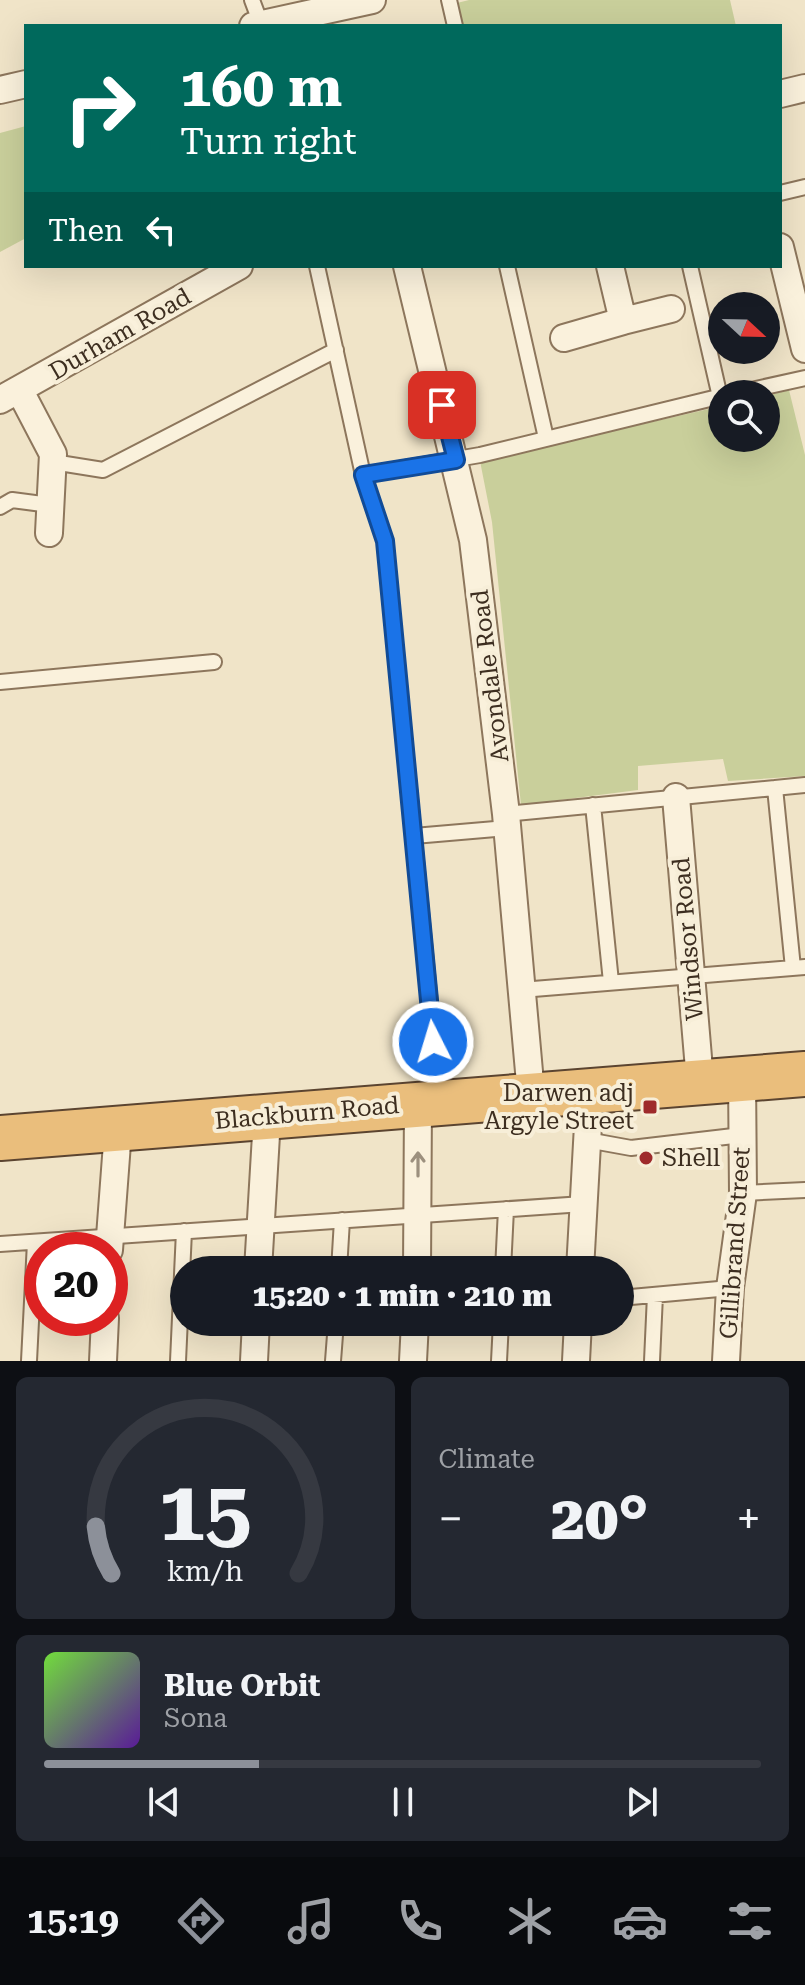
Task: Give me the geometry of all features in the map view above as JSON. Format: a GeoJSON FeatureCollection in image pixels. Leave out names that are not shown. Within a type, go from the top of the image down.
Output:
{"type":"FeatureCollection","features":[{"type":"Feature","properties":{"kind":"highway","name":"Blackburn Road"},"geometry":{"type":"LineString","coordinates":[[0,1138],[805,1074]]}},
{"type":"Feature","properties":{"kind":"street"},"geometry":{"type":"LineString","coordinates":[[255,17],[355,8]]}},
{"type":"Feature","properties":{"kind":"street"},"geometry":{"type":"LineString","coordinates":[[0,90],[24,84]]}},
{"type":"Feature","properties":{"kind":"street"},"geometry":{"type":"LineString","coordinates":[[782,94],[805,88]]}},
{"type":"Feature","properties":{"kind":"street"},"geometry":{"type":"LineString","coordinates":[[782,252],[796,283],[805,349]]}},
{"type":"Feature","properties":{"kind":"street","name":"Durham Road"},"geometry":{"type":"LineString","coordinates":[[10,395],[235,268]]}},
{"type":"Feature","properties":{"kind":"street","name":"Avondale Road"},"geometry":{"type":"LineString","coordinates":[[408,268],[473,540],[506,821],[531,1094]]}},
{"type":"Feature","properties":{"kind":"street"},"geometry":{"type":"LineString","coordinates":[[610,268],[623,321]]}},
{"type":"Feature","properties":{"kind":"street"},"geometry":{"type":"LineString","coordinates":[[564,338],[671,309]]}},
{"type":"Feature","properties":{"kind":"street"},"geometry":{"type":"LineString","coordinates":[[10,395],[53,454],[49,533]]}},
{"type":"Feature","properties":{"kind":"street","name":"Windsor Road"},"geometry":{"type":"LineString","coordinates":[[676,797],[691,976],[721,1079]]}},
{"type":"Feature","properties":{"kind":"street","name":"Gillibrand Street"},"geometry":{"type":"LineString","coordinates":[[721,1079],[742,1135],[743,1193],[730,1288],[726,1361]]}},
{"type":"Feature","properties":{"kind":"street"},"geometry":{"type":"LineString","coordinates":[[581,1256],[590,1089]]}},
{"type":"Feature","properties":{"kind":"street"},"geometry":{"type":"LineString","coordinates":[[418,1256],[429,1102]]}},
{"type":"Feature","properties":{"kind":"street"},"geometry":{"type":"LineString","coordinates":[[259,1256],[267,1118]]}},
{"type":"Feature","properties":{"kind":"street"},"geometry":{"type":"LineString","coordinates":[[111,1232],[118,1130]]}},
{"type":"Feature","properties":{"kind":"street"},"geometry":{"type":"LineString","coordinates":[[103,1361],[104,1336]]}},
{"type":"Feature","properties":{"kind":"street"},"geometry":{"type":"LineString","coordinates":[[254,1361],[255,1336]]}},
{"type":"Feature","properties":{"kind":"street"},"geometry":{"type":"LineString","coordinates":[[413,1361],[414,1336]]}},
{"type":"Feature","properties":{"kind":"street"},"geometry":{"type":"LineString","coordinates":[[576,1361],[577,1336]]}},
{"type":"Feature","properties":{"kind":"lane"},"geometry":{"type":"LineString","coordinates":[[449,0],[455,24]]}},
{"type":"Feature","properties":{"kind":"lane"},"geometry":{"type":"LineString","coordinates":[[782,193],[805,187]]}},
{"type":"Feature","properties":{"kind":"lane"},"geometry":{"type":"LineString","coordinates":[[317,268],[363,475],[385,541],[414,836],[429,1102]]}},
{"type":"Feature","properties":{"kind":"lane"},"geometry":{"type":"LineString","coordinates":[[507,268],[546,438]]}},
{"type":"Feature","properties":{"kind":"lane"},"geometry":{"type":"LineString","coordinates":[[691,268],[721,380]]}},
{"type":"Feature","properties":{"kind":"lane"},"geometry":{"type":"LineString","coordinates":[[53,462],[103,470],[336,350]]}},
{"type":"Feature","properties":{"kind":"lane"},"geometry":{"type":"LineString","coordinates":[[780,384],[805,378]]}},
{"type":"Feature","properties":{"kind":"lane"},"geometry":{"type":"LineString","coordinates":[[363,475],[456,460],[708,400]]}},
{"type":"Feature","properties":{"kind":"lane"},"geometry":{"type":"LineString","coordinates":[[0,507],[12,500],[50,505]]}},
{"type":"Feature","properties":{"kind":"lane"},"geometry":{"type":"LineString","coordinates":[[0,682],[214,662]]}},
{"type":"Feature","properties":{"kind":"lane"},"geometry":{"type":"LineString","coordinates":[[414,836],[593,805],[805,785]]}},
{"type":"Feature","properties":{"kind":"lane"},"geometry":{"type":"LineString","coordinates":[[521,990],[799,968],[775,788]]}},
{"type":"Feature","properties":{"kind":"lane"},"geometry":{"type":"LineString","coordinates":[[593,805],[611,982]]}},
{"type":"Feature","properties":{"kind":"lane"},"geometry":{"type":"LineString","coordinates":[[587,1140],[631,1148],[742,1135]]}},
{"type":"Feature","properties":{"kind":"lane"},"geometry":{"type":"LineString","coordinates":[[743,1193],[805,1190]]}},
{"type":"Feature","properties":{"kind":"lane"},"geometry":{"type":"LineString","coordinates":[[128,1240],[184,1231],[419,1218],[583,1204]]}},
{"type":"Feature","properties":{"kind":"lane"},"geometry":{"type":"LineString","coordinates":[[504,1256],[506,1209]]}},
{"type":"Feature","properties":{"kind":"lane"},"geometry":{"type":"LineString","coordinates":[[340,1256],[342,1220]]}},
{"type":"Feature","properties":{"kind":"lane"},"geometry":{"type":"LineString","coordinates":[[178,1361],[184,1231]]}},
{"type":"Feature","properties":{"kind":"lane"},"geometry":{"type":"LineString","coordinates":[[0,1244],[24,1243]]}},
{"type":"Feature","properties":{"kind":"lane"},"geometry":{"type":"LineString","coordinates":[[634,1297],[730,1288]]}},
{"type":"Feature","properties":{"kind":"lane"},"geometry":{"type":"LineString","coordinates":[[652,1361],[655,1295]]}},
{"type":"Feature","properties":{"kind":"lane"},"geometry":{"type":"LineString","coordinates":[[29,1361],[30,1336]]}},
{"type":"Feature","properties":{"kind":"lane"},"geometry":{"type":"LineString","coordinates":[[333,1361],[335,1336]]}},
{"type":"Feature","properties":{"kind":"lane"},"geometry":{"type":"LineString","coordinates":[[499,1361],[500,1336]]}},
{"type":"Feature","properties":{"kind":"green space"},"geometry":{"type":"Polygon","coordinates":[[[469,0],[730,0],[736,24],[462,24],[457,3],[469,0]]]}},
{"type":"Feature","properties":{"kind":"green space"},"geometry":{"type":"Polygon","coordinates":[[[24,127],[24,239],[0,252],[0,133],[24,127]]]}},
{"type":"Feature","properties":{"kind":"green space"},"geometry":{"type":"Polygon","coordinates":[[[789,390],[805,455],[805,776],[728,781],[723,759],[638,766],[638,790],[521,805],[492,522],[480,461],[708,409],[708,452],[780,452],[780,392],[789,390]]]}},
{"type":"Feature","properties":{"kind":"place","name":"Darwen adj Argyle Street"},"geometry":{"type":"Point","coordinates":[650,1107]}},
{"type":"Feature","properties":{"kind":"place","name":"Shell"},"geometry":{"type":"Point","coordinates":[646,1158]}},
{"type":"Feature","properties":{"kind":"route"},"geometry":{"type":"LineString","coordinates":[[433,1042],[385,541],[363,475],[456,460],[442,405]]}}]}
